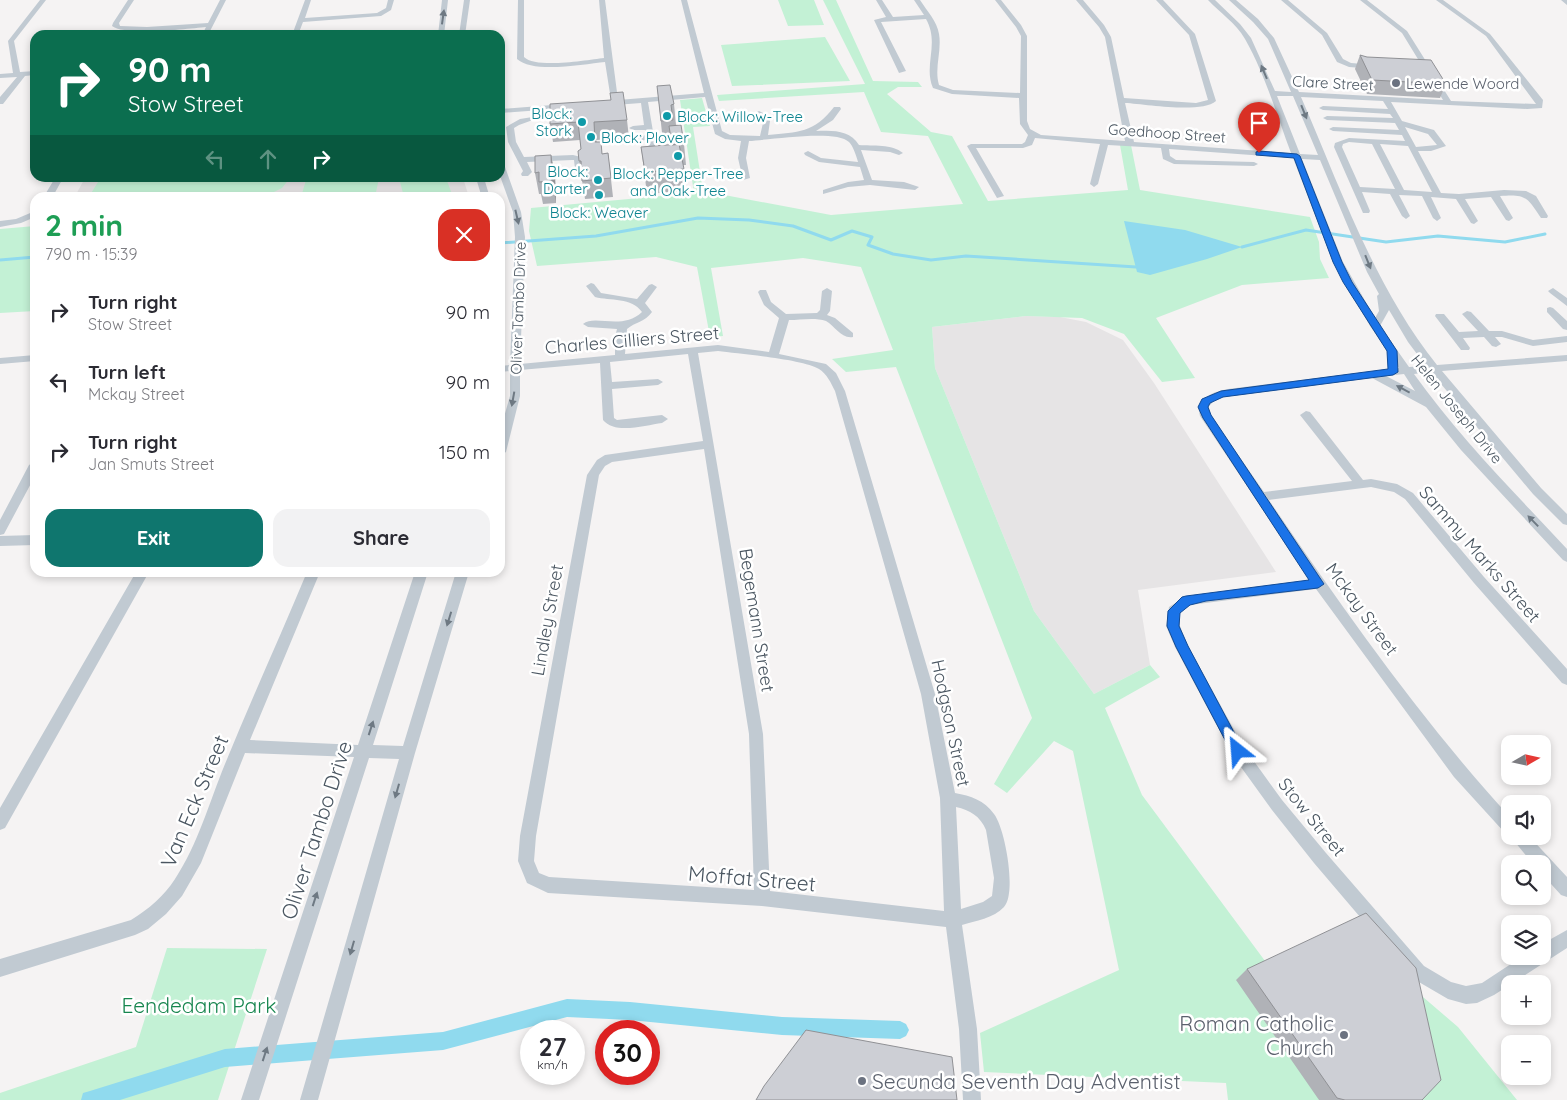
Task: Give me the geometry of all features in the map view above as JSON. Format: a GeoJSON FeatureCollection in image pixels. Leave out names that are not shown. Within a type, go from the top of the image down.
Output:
{"type":"FeatureCollection","features":[{"type":"Feature","properties":{"kind":"street"},"geometry":{"type":"LineString","coordinates":[[20,74],[11,41],[43,0]]}},
{"type":"Feature","properties":{"kind":"street"},"geometry":{"type":"LineString","coordinates":[[131,0],[116,23],[115,26],[118,28],[141,29],[211,25]]}},
{"type":"Feature","properties":{"kind":"street"},"geometry":{"type":"LineString","coordinates":[[208,30],[223,0]]}},
{"type":"Feature","properties":{"kind":"street"},"geometry":{"type":"LineString","coordinates":[[297,30],[308,0]]}},
{"type":"Feature","properties":{"kind":"street"},"geometry":{"type":"LineString","coordinates":[[301,20],[379,15],[389,9],[391,0]]}},
{"type":"Feature","properties":{"kind":"street"},"geometry":{"type":"LineString","coordinates":[[442,30],[446,0]]}},
{"type":"Feature","properties":{"kind":"street"},"geometry":{"type":"LineString","coordinates":[[463,30],[467,0]]}},
{"type":"Feature","properties":{"kind":"street"},"geometry":{"type":"LineString","coordinates":[[521,0],[520,57],[524,61],[536,65],[608,60]]}},
{"type":"Feature","properties":{"kind":"street"},"geometry":{"type":"LineString","coordinates":[[602,0],[608,60],[615,103]]}},
{"type":"Feature","properties":{"kind":"street"},"geometry":{"type":"LineString","coordinates":[[684,0],[718,132],[721,135],[731,138],[746,138],[806,134],[844,134],[851,138],[869,182]]}},
{"type":"Feature","properties":{"kind":"street"},"geometry":{"type":"LineString","coordinates":[[879,0],[890,18]]}},
{"type":"Feature","properties":{"kind":"street"},"geometry":{"type":"LineString","coordinates":[[916,0],[936,36],[934,76],[936,86],[952,92],[1024,96]]}},
{"type":"Feature","properties":{"kind":"street"},"geometry":{"type":"LineString","coordinates":[[998,0],[1019,26],[1024,36],[1024,124],[1026,129],[1036,136],[1024,146],[971,146],[1000,196]]}},
{"type":"Feature","properties":{"kind":"street"},"geometry":{"type":"LineString","coordinates":[[1079,0],[1102,26],[1108,37],[1130,144]]}},
{"type":"Feature","properties":{"kind":"street"},"geometry":{"type":"LineString","coordinates":[[1120,100],[1196,105],[1212,101],[1192,34],[1159,0]]}},
{"type":"Feature","properties":{"kind":"street","name":"Helen Joseph Drive"},"geometry":{"type":"LineString","coordinates":[[1212,0],[1238,25],[1248,38],[1272,92],[1338,262],[1375,326],[1432,407],[1465,447],[1567,557]]}},
{"type":"Feature","properties":{"kind":"street","name":"Helen Joseph Drive"},"geometry":{"type":"LineString","coordinates":[[1232,0],[1269,34],[1382,291],[1413,342],[1537,491],[1567,521]]}},
{"type":"Feature","properties":{"kind":"street"},"geometry":{"type":"LineString","coordinates":[[1284,0],[1325,34],[1340,60],[1354,66],[1381,68]]}},
{"type":"Feature","properties":{"kind":"street"},"geometry":{"type":"LineString","coordinates":[[1363,0],[1405,32],[1449,103]]}},
{"type":"Feature","properties":{"kind":"street","name":"Clare Street"},"geometry":{"type":"LineString","coordinates":[[1272,92],[1449,103],[1539,106],[1540,102],[1488,35],[1439,0]]}},
{"type":"Feature","properties":{"kind":"street"},"geometry":{"type":"LineString","coordinates":[[1564,0],[1567,3]]}},
{"type":"Feature","properties":{"kind":"street"},"geometry":{"type":"LineString","coordinates":[[902,71],[876,22],[880,19],[890,18],[927,17]]}},
{"type":"Feature","properties":{"kind":"street"},"geometry":{"type":"LineString","coordinates":[[1420,70],[1429,70]]}},
{"type":"Feature","properties":{"kind":"street"},"geometry":{"type":"LineString","coordinates":[[0,76],[30,73]]}},
{"type":"Feature","properties":{"kind":"street"},"geometry":{"type":"LineString","coordinates":[[0,102],[20,74]]}},
{"type":"Feature","properties":{"kind":"street"},"geometry":{"type":"LineString","coordinates":[[598,104],[708,95]]}},
{"type":"Feature","properties":{"kind":"street"},"geometry":{"type":"LineString","coordinates":[[1386,99],[1438,195]]}},
{"type":"Feature","properties":{"kind":"street"},"geometry":{"type":"LineString","coordinates":[[644,100],[654,161]]}},
{"type":"Feature","properties":{"kind":"street"},"geometry":{"type":"LineString","coordinates":[[1323,108],[1393,112]]}},
{"type":"Feature","properties":{"kind":"street"},"geometry":{"type":"LineString","coordinates":[[806,134],[830,118],[837,109]]}},
{"type":"Feature","properties":{"kind":"street"},"geometry":{"type":"LineString","coordinates":[[505,111],[569,110],[526,119],[514,123],[510,127],[512,142],[528,172],[525,174]]}},
{"type":"Feature","properties":{"kind":"street"},"geometry":{"type":"LineString","coordinates":[[1354,110],[1363,130],[1372,141],[1397,192],[1406,216]]}},
{"type":"Feature","properties":{"kind":"street"},"geometry":{"type":"LineString","coordinates":[[759,113],[768,121],[763,136]]}},
{"type":"Feature","properties":{"kind":"street"},"geometry":{"type":"LineString","coordinates":[[1327,118],[1399,122],[1430,132],[1442,146],[1430,149],[1372,141],[1341,141],[1338,147],[1366,211]]}},
{"type":"Feature","properties":{"kind":"street"},"geometry":{"type":"LineString","coordinates":[[633,128],[649,127]]}},
{"type":"Feature","properties":{"kind":"street"},"geometry":{"type":"LineString","coordinates":[[1333,129],[1404,133]]}},
{"type":"Feature","properties":{"kind":"street","name":"Goedhoop Street"},"geometry":{"type":"LineString","coordinates":[[1036,136],[1322,158]]}},
{"type":"Feature","properties":{"kind":"street"},"geometry":{"type":"LineString","coordinates":[[634,139],[650,137]]}},
{"type":"Feature","properties":{"kind":"street"},"geometry":{"type":"LineString","coordinates":[[746,138],[742,158],[746,178]]}},
{"type":"Feature","properties":{"kind":"street"},"geometry":{"type":"LineString","coordinates":[[1094,184],[1105,142]]}},
{"type":"Feature","properties":{"kind":"street"},"geometry":{"type":"LineString","coordinates":[[1165,146],[1166,157],[1170,161],[1254,164]]}},
{"type":"Feature","properties":{"kind":"street"},"geometry":{"type":"LineString","coordinates":[[855,147],[891,150],[899,153]]}},
{"type":"Feature","properties":{"kind":"street"},"geometry":{"type":"LineString","coordinates":[[808,153],[819,160],[862,165]]}},
{"type":"Feature","properties":{"kind":"street"},"geometry":{"type":"LineString","coordinates":[[554,158],[554,169]]}},
{"type":"Feature","properties":{"kind":"street"},"geometry":{"type":"LineString","coordinates":[[522,160],[576,158],[578,160],[578,168]]}},
{"type":"Feature","properties":{"kind":"street","name":"Oliver Tambo Drive"},"geometry":{"type":"LineString","coordinates":[[505,178],[517,212],[520,241],[515,333],[515,396],[505,433]]}},
{"type":"Feature","properties":{"kind":"street"},"geometry":{"type":"LineString","coordinates":[[826,192],[845,186],[869,182],[915,187]]}},
{"type":"Feature","properties":{"kind":"street"},"geometry":{"type":"LineString","coordinates":[[1356,189],[1459,197],[1521,193],[1530,196],[1536,201],[1544,216]]}},
{"type":"Feature","properties":{"kind":"street"},"geometry":{"type":"LineString","coordinates":[[1425,194],[1437,218]]}},
{"type":"Feature","properties":{"kind":"street"},"geometry":{"type":"LineString","coordinates":[[1494,194],[1509,218]]}},
{"type":"Feature","properties":{"kind":"street"},"geometry":{"type":"LineString","coordinates":[[1459,197],[1474,221]]}},
{"type":"Feature","properties":{"kind":"street"},"geometry":{"type":"LineString","coordinates":[[0,224],[18,221],[30,216]]}},
{"type":"Feature","properties":{"kind":"street"},"geometry":{"type":"LineString","coordinates":[[588,324],[624,326],[644,316],[647,312],[639,303],[598,295],[591,286]]}},
{"type":"Feature","properties":{"kind":"street"},"geometry":{"type":"LineString","coordinates":[[639,303],[652,287]]}},
{"type":"Feature","properties":{"kind":"street"},"geometry":{"type":"LineString","coordinates":[[820,316],[825,311],[827,291]]}},
{"type":"Feature","properties":{"kind":"street"},"geometry":{"type":"LineString","coordinates":[[1375,326],[1384,311],[1382,291]]}},
{"type":"Feature","properties":{"kind":"street"},"geometry":{"type":"LineString","coordinates":[[1552,291],[1567,303]]}},
{"type":"Feature","properties":{"kind":"street"},"geometry":{"type":"LineString","coordinates":[[763,292],[767,303],[784,317],[820,316],[831,320],[849,335]]}},
{"type":"Feature","properties":{"kind":"street"},"geometry":{"type":"LineString","coordinates":[[1550,310],[1567,327]]}},
{"type":"Feature","properties":{"kind":"street"},"geometry":{"type":"LineString","coordinates":[[1467,314],[1496,344]]}},
{"type":"Feature","properties":{"kind":"street"},"geometry":{"type":"LineString","coordinates":[[1440,316],[1465,348]]}},
{"type":"Feature","properties":{"kind":"street"},"geometry":{"type":"LineString","coordinates":[[773,356],[784,317]]}},
{"type":"Feature","properties":{"kind":"street"},"geometry":{"type":"LineString","coordinates":[[620,358],[621,331],[624,326]]}},
{"type":"Feature","properties":{"kind":"street"},"geometry":{"type":"LineString","coordinates":[[1456,335],[1502,334],[1533,343],[1567,339]]}},
{"type":"Feature","properties":{"kind":"street"},"geometry":{"type":"LineString","coordinates":[[1413,342],[1438,360],[1454,368]]}},
{"type":"Feature","properties":{"kind":"street","name":"Charles Cilliers Street"},"geometry":{"type":"LineString","coordinates":[[505,368],[718,348],[808,362],[826,368]]}},
{"type":"Feature","properties":{"kind":"street","name":"Begemann Street"},"geometry":{"type":"LineString","coordinates":[[692,350],[756,734],[762,898]]}},
{"type":"Feature","properties":{"kind":"street"},"geometry":{"type":"LineString","coordinates":[[1392,351],[1393,372]]}},
{"type":"Feature","properties":{"kind":"street"},"geometry":{"type":"LineString","coordinates":[[0,361],[30,358]]}},
{"type":"Feature","properties":{"kind":"street"},"geometry":{"type":"LineString","coordinates":[[1372,374],[1567,358]]}},
{"type":"Feature","properties":{"kind":"street"},"geometry":{"type":"LineString","coordinates":[[605,359],[608,417],[611,422],[620,424],[662,419]]}},
{"type":"Feature","properties":{"kind":"street","name":"Hodgson Street"},"geometry":{"type":"LineString","coordinates":[[826,368],[840,391],[928,694],[948,798],[953,920],[968,1029],[972,1100]]}},
{"type":"Feature","properties":{"kind":"street"},"geometry":{"type":"LineString","coordinates":[[1372,374],[1409,392],[1432,407]]}},
{"type":"Feature","properties":{"kind":"street","name":"Mckay Street"},"geometry":{"type":"LineString","coordinates":[[1372,374],[1233,392],[1212,397],[1206,401],[1203,407],[1206,416],[1318,584],[1459,772],[1501,818]]}},
{"type":"Feature","properties":{"kind":"street"},"geometry":{"type":"LineString","coordinates":[[606,386],[658,382]]}},
{"type":"Feature","properties":{"kind":"street"},"geometry":{"type":"LineString","coordinates":[[1306,415],[1360,484]]}},
{"type":"Feature","properties":{"kind":"street","name":"Lindley Street"},"geometry":{"type":"LineString","coordinates":[[548,884],[533,878],[526,861],[528,836],[593,475],[601,463],[609,458],[709,444]]}},
{"type":"Feature","properties":{"kind":"street"},"geometry":{"type":"LineString","coordinates":[[0,531],[30,474]]}},
{"type":"Feature","properties":{"kind":"street","name":"Sammy Marks Street"},"geometry":{"type":"LineString","coordinates":[[1261,497],[1360,484],[1383,484],[1397,488],[1409,496],[1479,580],[1567,679]]}},
{"type":"Feature","properties":{"kind":"street"},"geometry":{"type":"LineString","coordinates":[[0,541],[30,540]]}},
{"type":"Feature","properties":{"kind":"street"},"geometry":{"type":"LineString","coordinates":[[0,823],[140,577]]}},
{"type":"Feature","properties":{"kind":"street","name":"Van Eck Street"},"geometry":{"type":"LineString","coordinates":[[0,968],[114,935],[152,918],[167,904],[182,883],[196,856],[240,746],[312,577]]}},
{"type":"Feature","properties":{"kind":"street","name":"Oliver Tambo Drive"},"geometry":{"type":"LineString","coordinates":[[250,1100],[420,577]]}},
{"type":"Feature","properties":{"kind":"street"},"geometry":{"type":"LineString","coordinates":[[309,1100],[408,753],[461,577]]}},
{"type":"Feature","properties":{"kind":"street","name":"Stow Street"},"geometry":{"type":"LineString","coordinates":[[1318,584],[1186,601],[1174,611],[1173,626],[1182,647],[1238,751],[1277,805],[1418,972],[1448,990],[1466,995],[1488,990],[1526,965]]}},
{"type":"Feature","properties":{"kind":"street"},"geometry":{"type":"LineString","coordinates":[[240,746],[408,753]]}},
{"type":"Feature","properties":{"kind":"street"},"geometry":{"type":"LineString","coordinates":[[948,798],[974,804],[990,819],[994,829],[1002,878],[1002,896],[998,902],[987,909],[953,920]]}},
{"type":"Feature","properties":{"kind":"street"},"geometry":{"type":"LineString","coordinates":[[1526,845],[1567,889]]}},
{"type":"Feature","properties":{"kind":"street","name":"Moffat Street"},"geometry":{"type":"LineString","coordinates":[[548,884],[762,898],[953,920]]}},
{"type":"Feature","properties":{"kind":"street"},"geometry":{"type":"LineString","coordinates":[[1551,948],[1567,938]]}},
{"type":"Feature","properties":{"kind":"shaded area"},"geometry":{"type":"Polygon","coordinates":[[[83,182],[464,182],[467,192],[77,192],[83,182]]]}},
{"type":"Feature","properties":{"kind":"shaded area"},"geometry":{"type":"Polygon","coordinates":[[[1026,316],[1060,317],[1086,322],[1123,340],[1154,383],[1276,572],[1138,590],[1150,665],[1094,694],[1034,611],[935,368],[932,327],[1026,316]]]}},
{"type":"Feature","properties":{"kind":"green space"},"geometry":{"type":"Polygon","coordinates":[[[778,0],[814,0],[824,25],[788,26],[778,0]]]}},
{"type":"Feature","properties":{"kind":"green space"},"geometry":{"type":"Polygon","coordinates":[[[823,0],[836,0],[873,81],[918,82],[922,87],[898,87],[887,94],[931,132],[952,136],[988,201],[1128,190],[1120,145],[1131,145],[1140,190],[1310,217],[1319,242],[1320,259],[1329,278],[1242,285],[1156,318],[1195,378],[1162,382],[1124,334],[1082,318],[1026,316],[932,327],[935,368],[1034,611],[1094,694],[1150,665],[1160,677],[1105,708],[1142,795],[1268,965],[1319,1100],[1228,1100],[1226,1083],[984,1072],[980,1033],[1119,970],[1073,751],[1054,741],[1007,793],[994,784],[1032,718],[896,367],[846,372],[832,359],[893,350],[861,267],[803,258],[711,268],[723,336],[710,337],[697,267],[656,257],[537,266],[529,231],[531,208],[694,193],[680,100],[702,98],[710,126],[693,127],[703,191],[831,215],[963,204],[928,136],[881,132],[864,92],[719,101],[717,95],[865,84],[823,0]]]}},
{"type":"Feature","properties":{"kind":"green space"},"geometry":{"type":"Polygon","coordinates":[[[825,37],[850,81],[732,86],[721,45],[825,37]]]}},
{"type":"Feature","properties":{"kind":"green space"},"geometry":{"type":"Polygon","coordinates":[[[98,182],[287,182],[282,188],[274,192],[92,192],[98,182]]]}},
{"type":"Feature","properties":{"kind":"green space"},"geometry":{"type":"Polygon","coordinates":[[[305,182],[378,182],[376,192],[302,192],[305,182]]]}},
{"type":"Feature","properties":{"kind":"green space"},"geometry":{"type":"Polygon","coordinates":[[[400,182],[447,182],[451,192],[403,192],[400,182]]]}},
{"type":"Feature","properties":{"kind":"green space"},"geometry":{"type":"Polygon","coordinates":[[[30,226],[30,311],[0,313],[0,229],[30,226]]]}},
{"type":"Feature","properties":{"kind":"green space","name":"Eendedam Park"},"geometry":{"type":"Polygon","coordinates":[[[167,948],[267,949],[218,1100],[0,1100],[0,1093],[136,1047],[167,948]]]}},
{"type":"Feature","properties":{"kind":"green space"},"geometry":{"type":"Polygon","coordinates":[[[1402,979],[1458,1027],[1501,1080],[1501,1085],[1505,1085],[1517,1100],[1415,1100],[1402,979]]]}},
{"type":"Feature","properties":{"kind":"water"},"geometry":{"type":"Polygon","coordinates":[[[1124,221],[1185,230],[1242,247],[1150,275],[1137,272],[1124,221]]]}},
{"type":"Feature","properties":{"kind":"building"},"geometry":{"type":"Polygon","coordinates":[[[1360,55],[1367,57],[1431,60],[1446,84],[1372,80],[1360,55]]]}},
{"type":"Feature","properties":{"kind":"building"},"geometry":{"type":"Polygon","coordinates":[[[670,85],[674,104],[671,105],[673,120],[661,121],[657,86],[670,85]]]}},
{"type":"Feature","properties":{"kind":"building"},"geometry":{"type":"Polygon","coordinates":[[[623,92],[627,120],[594,122],[595,142],[601,142],[602,154],[608,153],[611,178],[582,181],[581,161],[579,161],[578,151],[581,149],[578,122],[550,124],[550,104],[611,100],[610,93],[623,92]]]}},
{"type":"Feature","properties":{"kind":"building"},"geometry":{"type":"Polygon","coordinates":[[[681,125],[684,144],[672,145],[669,126],[681,125]]]}},
{"type":"Feature","properties":{"kind":"building"},"geometry":{"type":"Polygon","coordinates":[[[679,144],[684,169],[645,172],[641,147],[679,144]]]}},
{"type":"Feature","properties":{"kind":"building"},"geometry":{"type":"Polygon","coordinates":[[[551,155],[552,181],[539,182],[539,172],[535,173],[535,156],[551,155]]]}},
{"type":"Feature","properties":{"kind":"building","name":"Roman Catholic Church"},"geometry":{"type":"Polygon","coordinates":[[[1366,913],[1416,968],[1441,1080],[1422,1100],[1345,1100],[1337,1098],[1247,969],[1366,913]]]}},
{"type":"Feature","properties":{"kind":"building","name":"Secunda Seventh Day Adventist"},"geometry":{"type":"Polygon","coordinates":[[[806,1030],[952,1057],[957,1100],[756,1100],[764,1086],[806,1030]]]}},
{"type":"Feature","properties":{"kind":"waterway"},"geometry":{"type":"LineString","coordinates":[[505,243],[596,236],[698,218],[749,220],[793,226],[831,240],[852,231],[872,237],[868,245],[893,254],[931,260],[966,256],[1136,267]]}},
{"type":"Feature","properties":{"kind":"waterway"},"geometry":{"type":"LineString","coordinates":[[1242,247],[1306,230],[1386,242],[1438,236],[1505,242],[1545,234]]}},
{"type":"Feature","properties":{"kind":"waterway"},"geometry":{"type":"LineString","coordinates":[[0,260],[30,257]]}},
{"type":"Feature","properties":{"kind":"waterway"},"geometry":{"type":"LineString","coordinates":[[90,1100],[225,1058],[443,1041],[567,1008],[630,1011],[782,1026],[900,1030]]}},
{"type":"Feature","properties":{"kind":"place","name":"Lewende Woord"},"geometry":{"type":"Point","coordinates":[1396,83]}},
{"type":"Feature","properties":{"kind":"place","name":"Block: Willow-Tree"},"geometry":{"type":"Point","coordinates":[667,116]}},
{"type":"Feature","properties":{"kind":"place","name":"Block: Stork"},"geometry":{"type":"Point","coordinates":[582,122]}},
{"type":"Feature","properties":{"kind":"place","name":"Block: Plover"},"geometry":{"type":"Point","coordinates":[591,137]}},
{"type":"Feature","properties":{"kind":"place","name":"Block: Pepper-Tree and Oak-Tree"},"geometry":{"type":"Point","coordinates":[678,156]}},
{"type":"Feature","properties":{"kind":"place","name":"Block: Darter"},"geometry":{"type":"Point","coordinates":[598,180]}},
{"type":"Feature","properties":{"kind":"place","name":"Block: Weaver"},"geometry":{"type":"Point","coordinates":[599,195]}},
{"type":"Feature","properties":{"kind":"place","name":"Roman Catholic Church"},"geometry":{"type":"Point","coordinates":[1344,1035]}},
{"type":"Feature","properties":{"kind":"place","name":"Secunda Seventh Day Adventist"},"geometry":{"type":"Point","coordinates":[862,1081]}},
{"type":"Feature","properties":{"kind":"route"},"geometry":{"type":"LineString","coordinates":[[1238,751],[1182,647],[1173,626],[1174,611],[1186,601],[1206,597],[1318,584],[1206,416],[1203,407],[1206,401],[1221,394],[1393,372],[1392,351],[1348,282],[1338,262],[1297,156],[1259,153]]}}]}
